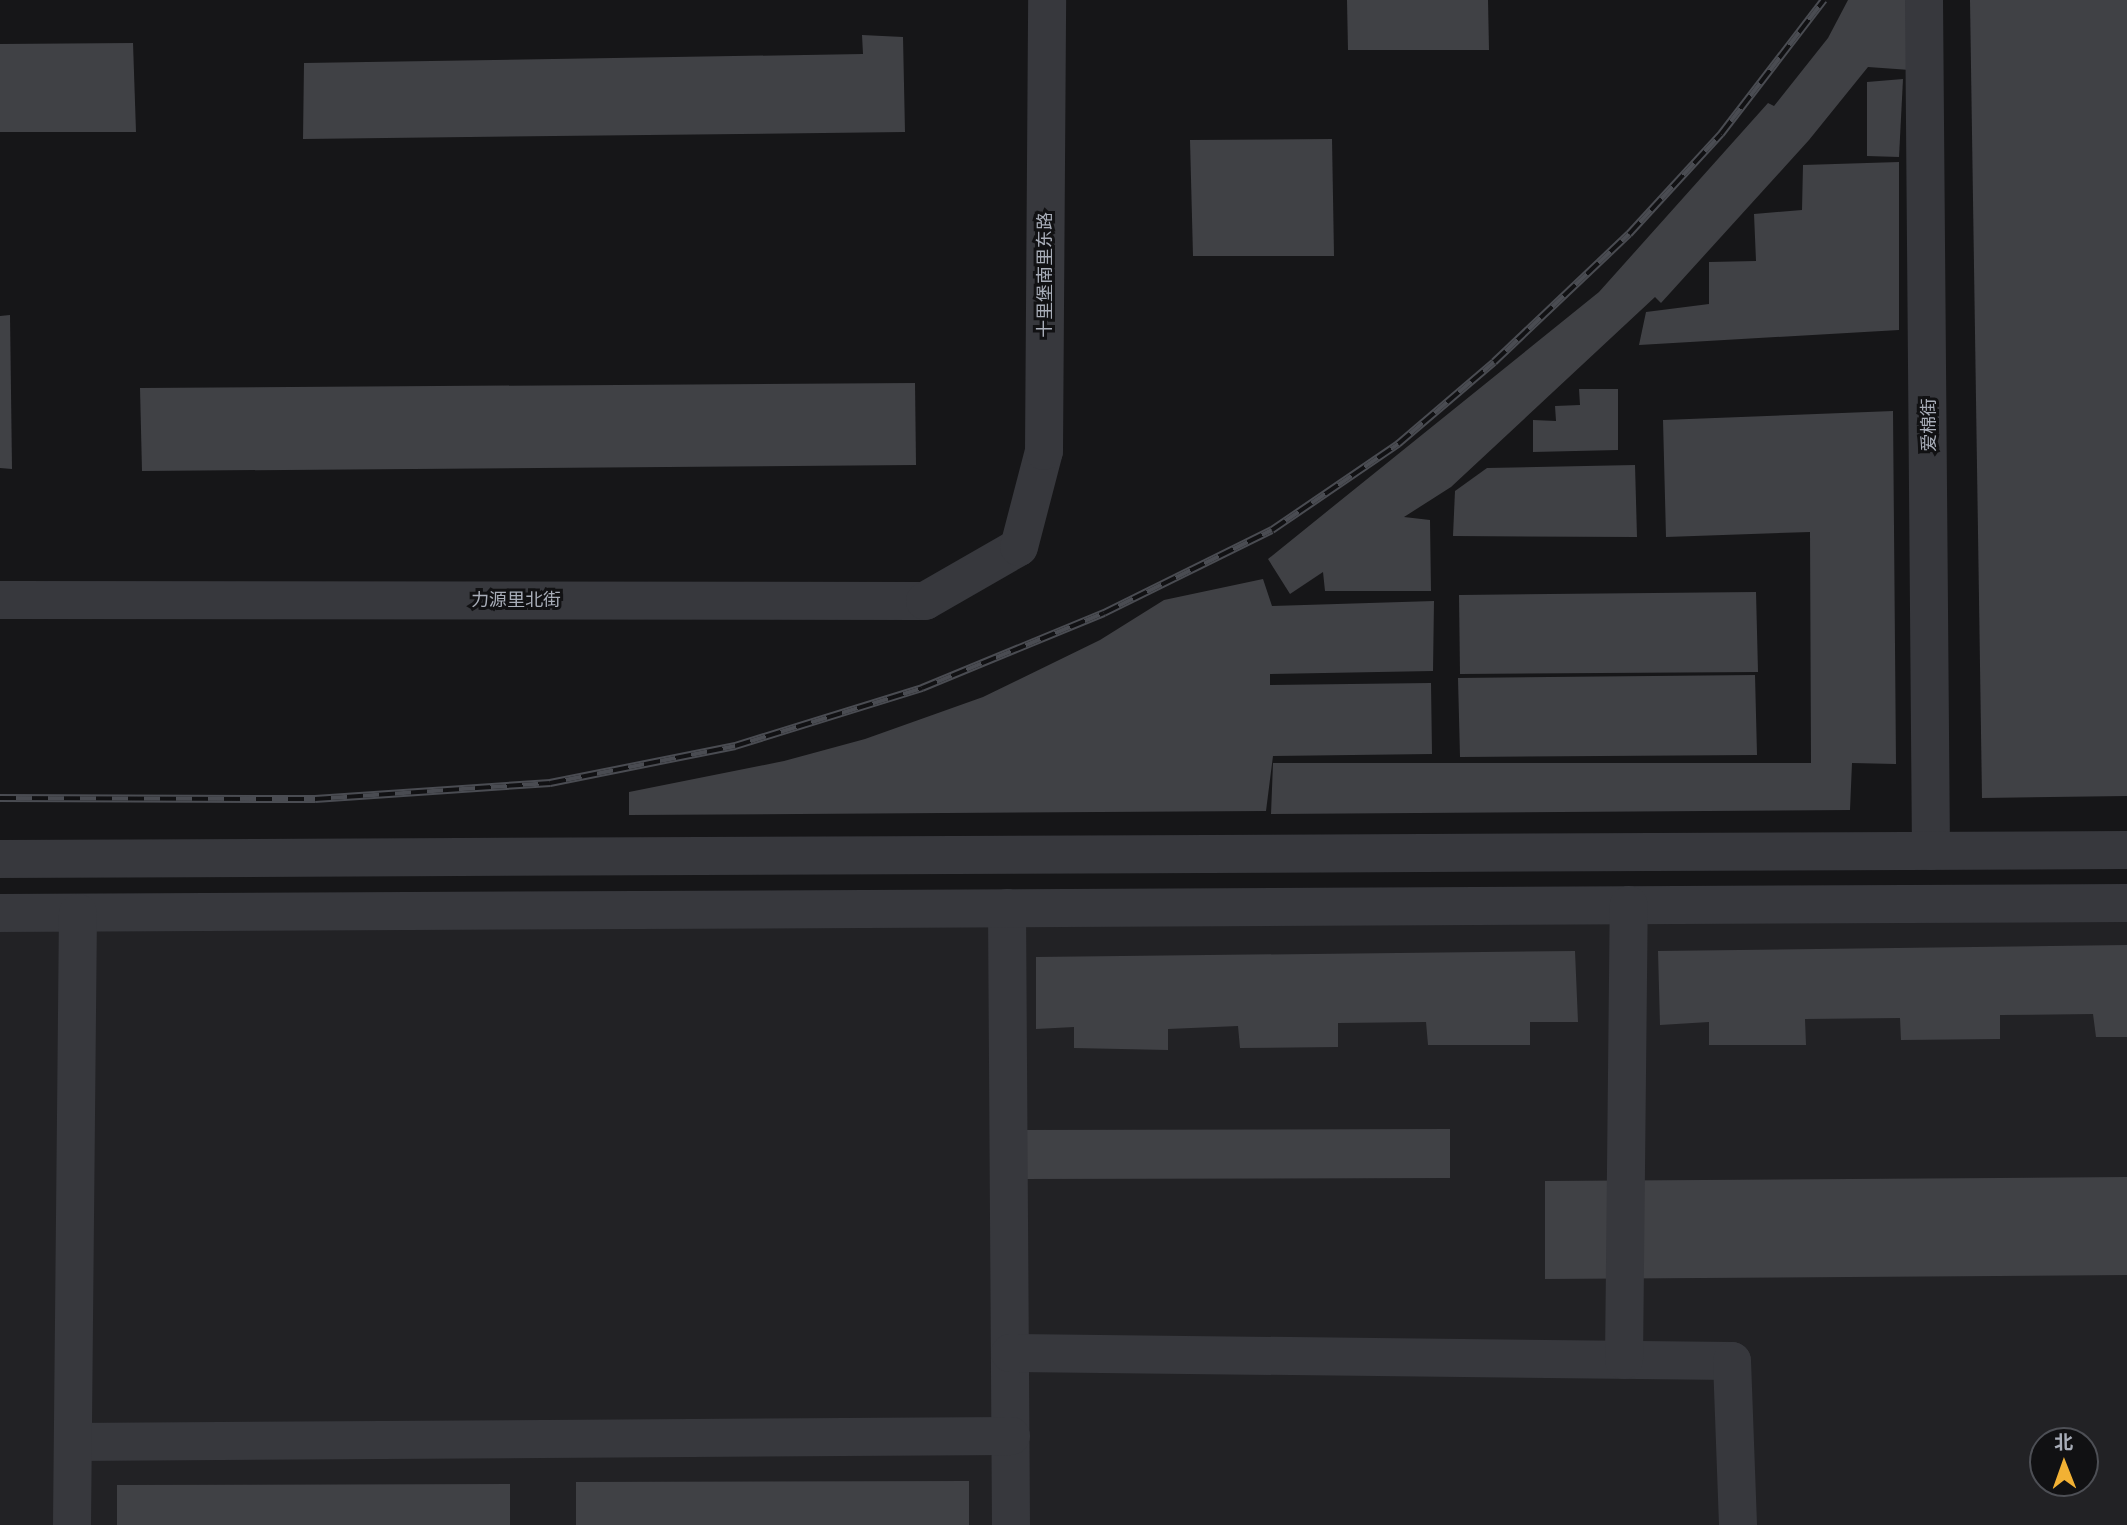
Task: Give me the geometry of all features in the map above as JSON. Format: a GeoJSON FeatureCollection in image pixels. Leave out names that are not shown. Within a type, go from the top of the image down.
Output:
{"type":"FeatureCollection","features":[{"type":"Feature","properties":{"kind":"street","name":"十里堡南里东路"},"geometry":{"type":"LineString","coordinates":[[1019,547],[1044,451],[1047,0]]}},
{"type":"Feature","properties":{"kind":"street","name":"爱棉街"},"geometry":{"type":"LineString","coordinates":[[1924,0],[1931,851]]}},
{"type":"Feature","properties":{"kind":"street","name":"力源里北街"},"geometry":{"type":"LineString","coordinates":[[0,600],[925,601],[1019,547]]}},
{"type":"Feature","properties":{"kind":"street"},"geometry":{"type":"LineString","coordinates":[[0,859],[2127,850]]}},
{"type":"Feature","properties":{"kind":"street"},"geometry":{"type":"LineString","coordinates":[[0,913],[2127,903]]}},
{"type":"Feature","properties":{"kind":"street"},"geometry":{"type":"LineString","coordinates":[[1624,1360],[1629,905]]}},
{"type":"Feature","properties":{"kind":"street"},"geometry":{"type":"LineString","coordinates":[[1007,908],[1011,1525]]}},
{"type":"Feature","properties":{"kind":"street"},"geometry":{"type":"LineString","coordinates":[[72,1525],[78,913]]}},
{"type":"Feature","properties":{"kind":"street"},"geometry":{"type":"LineString","coordinates":[[1010,1353],[1732,1361],[1738,1525]]}},
{"type":"Feature","properties":{"kind":"street"},"geometry":{"type":"LineString","coordinates":[[73,1442],[1011,1436]]}},
{"type":"Feature","properties":{"kind":"shaded area"},"geometry":{"type":"Polygon","coordinates":[[[2127,911],[2127,1525],[0,1525],[0,922],[2127,911]]]}},
{"type":"Feature","properties":{"kind":"building"},"geometry":{"type":"Polygon","coordinates":[[[1347,0],[1488,0],[1489,50],[1348,50],[1347,0]]]}},
{"type":"Feature","properties":{"kind":"building"},"geometry":{"type":"Polygon","coordinates":[[[1848,0],[1910,0],[1910,70],[1868,67],[1809,140],[1661,303],[1655,297],[1451,487],[1404,517],[1430,520],[1431,591],[1325,591],[1323,572],[1290,594],[1268,559],[1599,292],[1768,103],[1774,106],[1828,38],[1848,0]]]}},
{"type":"Feature","properties":{"kind":"building"},"geometry":{"type":"Polygon","coordinates":[[[1970,0],[2127,0],[2127,796],[1982,798],[1970,0]]]}},
{"type":"Feature","properties":{"kind":"building"},"geometry":{"type":"Polygon","coordinates":[[[862,35],[903,37],[905,132],[303,139],[304,63],[863,54],[862,35]]]}},
{"type":"Feature","properties":{"kind":"building"},"geometry":{"type":"Polygon","coordinates":[[[133,43],[136,132],[0,132],[0,44],[133,43]]]}},
{"type":"Feature","properties":{"kind":"building"},"geometry":{"type":"Polygon","coordinates":[[[1903,79],[1899,157],[1867,156],[1867,82],[1903,79]]]}},
{"type":"Feature","properties":{"kind":"building"},"geometry":{"type":"Polygon","coordinates":[[[1332,139],[1334,256],[1193,256],[1190,140],[1332,139]]]}},
{"type":"Feature","properties":{"kind":"building"},"geometry":{"type":"Polygon","coordinates":[[[1899,162],[1899,330],[1639,345],[1646,312],[1709,304],[1709,262],[1756,261],[1754,214],[1802,210],[1803,165],[1899,162]]]}},
{"type":"Feature","properties":{"kind":"building"},"geometry":{"type":"Polygon","coordinates":[[[10,315],[12,469],[0,468],[0,316],[10,315]]]}},
{"type":"Feature","properties":{"kind":"building"},"geometry":{"type":"Polygon","coordinates":[[[915,383],[916,465],[142,471],[140,388],[915,383]]]}},
{"type":"Feature","properties":{"kind":"building"},"geometry":{"type":"Polygon","coordinates":[[[1579,389],[1618,389],[1618,450],[1533,452],[1533,420],[1556,421],[1555,406],[1580,405],[1579,389]]]}},
{"type":"Feature","properties":{"kind":"building"},"geometry":{"type":"Polygon","coordinates":[[[1893,411],[1896,764],[1852,763],[1850,810],[1271,814],[1273,763],[1811,763],[1810,532],[1666,537],[1663,420],[1893,411]]]}},
{"type":"Feature","properties":{"kind":"building"},"geometry":{"type":"Polygon","coordinates":[[[1635,465],[1637,537],[1453,536],[1455,491],[1487,468],[1635,465]]]}},
{"type":"Feature","properties":{"kind":"building"},"geometry":{"type":"Polygon","coordinates":[[[1263,579],[1272,606],[1434,601],[1433,671],[1270,674],[1270,685],[1431,683],[1432,754],[1273,756],[1266,811],[629,815],[629,792],[784,761],[865,739],[983,697],[1100,640],[1164,600],[1263,579]]]}},
{"type":"Feature","properties":{"kind":"building"},"geometry":{"type":"Polygon","coordinates":[[[1756,592],[1758,672],[1460,674],[1459,595],[1756,592]]]}},
{"type":"Feature","properties":{"kind":"building"},"geometry":{"type":"Polygon","coordinates":[[[1755,675],[1757,755],[1460,757],[1458,678],[1755,675]]]}},
{"type":"Feature","properties":{"kind":"building"},"geometry":{"type":"Polygon","coordinates":[[[2127,945],[2127,1037],[2096,1037],[2093,1014],[2000,1015],[2000,1039],[1901,1040],[1900,1018],[1805,1019],[1806,1045],[1709,1045],[1709,1022],[1660,1025],[1658,951],[2127,945]]]}},
{"type":"Feature","properties":{"kind":"building"},"geometry":{"type":"Polygon","coordinates":[[[1575,951],[1578,1022],[1530,1022],[1530,1045],[1428,1045],[1426,1022],[1338,1023],[1338,1047],[1240,1048],[1238,1026],[1168,1029],[1168,1050],[1074,1048],[1074,1027],[1036,1029],[1036,957],[1575,951]]]}},
{"type":"Feature","properties":{"kind":"building"},"geometry":{"type":"Polygon","coordinates":[[[1450,1129],[1450,1178],[999,1179],[999,1130],[1450,1129]]]}},
{"type":"Feature","properties":{"kind":"building"},"geometry":{"type":"Polygon","coordinates":[[[2127,1177],[2127,1275],[1545,1279],[1545,1181],[2127,1177]]]}},
{"type":"Feature","properties":{"kind":"building"},"geometry":{"type":"Polygon","coordinates":[[[969,1481],[969,1525],[576,1525],[576,1482],[969,1481]]]}},
{"type":"Feature","properties":{"kind":"building"},"geometry":{"type":"Polygon","coordinates":[[[510,1484],[510,1525],[117,1525],[117,1485],[510,1484]]]}},
{"type":"Feature","properties":{"kind":"railway"},"geometry":{"type":"LineString","coordinates":[[0,798],[315,799],[550,783],[735,746],[922,688],[1104,613],[1272,530],[1398,444],[1494,362],[1629,234],[1721,134],[1824,0]]}}]}
